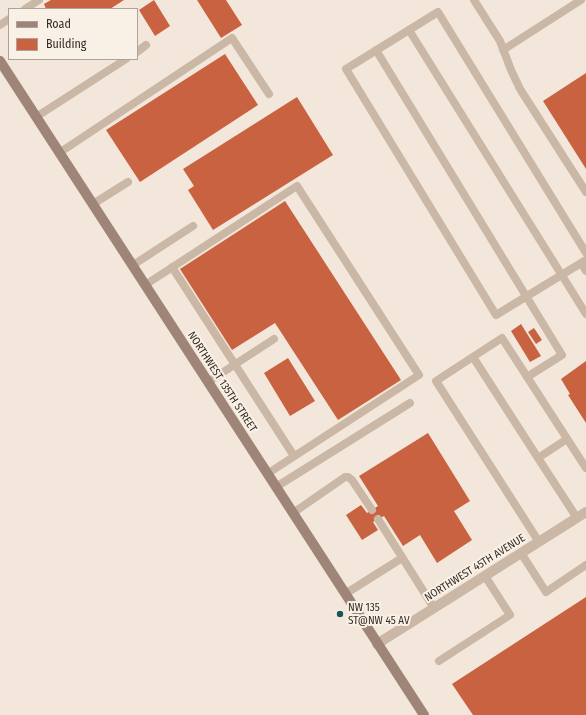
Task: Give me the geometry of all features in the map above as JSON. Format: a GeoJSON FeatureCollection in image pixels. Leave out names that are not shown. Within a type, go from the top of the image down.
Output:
{"type":"FeatureCollection","features":[{"type":"Feature","properties":{"kind":"main road","name":"NORTHWEST 135TH STREET"},"geometry":{"type":"LineString","coordinates":[[0,61],[424,715]]}},
{"type":"Feature","properties":{"kind":"street","name":"NORTHWEST 45TH AVENUE"},"geometry":{"type":"LineString","coordinates":[[377,644],[586,512]]}},
{"type":"Feature","properties":{"kind":"lane"},"geometry":{"type":"LineString","coordinates":[[27,8],[39,0]]}},
{"type":"Feature","properties":{"kind":"lane"},"geometry":{"type":"LineString","coordinates":[[474,0],[500,41],[520,89],[586,192]]}},
{"type":"Feature","properties":{"kind":"lane"},"geometry":{"type":"LineString","coordinates":[[503,50],[581,0]]}},
{"type":"Feature","properties":{"kind":"lane"},"geometry":{"type":"LineString","coordinates":[[586,253],[438,12],[346,69],[496,315],[583,261],[586,271]]}},
{"type":"Feature","properties":{"kind":"lane"},"geometry":{"type":"LineString","coordinates":[[410,30],[586,314]]}},
{"type":"Feature","properties":{"kind":"lane"},"geometry":{"type":"LineString","coordinates":[[59,153],[232,38],[269,94]]}},
{"type":"Feature","properties":{"kind":"lane"},"geometry":{"type":"LineString","coordinates":[[138,51],[146,46]]}},
{"type":"Feature","properties":{"kind":"lane"},"geometry":{"type":"LineString","coordinates":[[376,50],[562,355],[527,377]]}},
{"type":"Feature","properties":{"kind":"lane"},"geometry":{"type":"LineString","coordinates":[[36,117],[124,60]]}},
{"type":"Feature","properties":{"kind":"lane"},"geometry":{"type":"LineString","coordinates":[[93,204],[128,182]]}},
{"type":"Feature","properties":{"kind":"lane"},"geometry":{"type":"LineString","coordinates":[[145,284],[297,186],[419,376],[267,474]]}},
{"type":"Feature","properties":{"kind":"lane"},"geometry":{"type":"LineString","coordinates":[[133,266],[193,226]]}},
{"type":"Feature","properties":{"kind":"lane"},"geometry":{"type":"LineString","coordinates":[[172,267],[294,456]]}},
{"type":"Feature","properties":{"kind":"lane"},"geometry":{"type":"LineString","coordinates":[[539,542],[436,381],[502,338],[586,468]]}},
{"type":"Feature","properties":{"kind":"lane"},"geometry":{"type":"LineString","coordinates":[[208,382],[274,339]]}},
{"type":"Feature","properties":{"kind":"lane"},"geometry":{"type":"LineString","coordinates":[[473,357],[577,518]]}},
{"type":"Feature","properties":{"kind":"lane"},"geometry":{"type":"LineString","coordinates":[[276,487],[410,403]]}},
{"type":"Feature","properties":{"kind":"lane"},"geometry":{"type":"LineString","coordinates":[[538,458],[567,439]]}},
{"type":"Feature","properties":{"kind":"lane"},"geometry":{"type":"LineString","coordinates":[[293,513],[345,477],[352,480],[372,510]]}},
{"type":"Feature","properties":{"kind":"lane"},"geometry":{"type":"LineString","coordinates":[[378,520],[434,608]]}},
{"type":"Feature","properties":{"kind":"lane"},"geometry":{"type":"LineString","coordinates":[[521,553],[546,592],[586,566]]}},
{"type":"Feature","properties":{"kind":"lane"},"geometry":{"type":"LineString","coordinates":[[345,594],[402,558]]}},
{"type":"Feature","properties":{"kind":"lane"},"geometry":{"type":"LineString","coordinates":[[439,661],[510,615],[485,576]]}},
{"type":"Feature","properties":{"kind":"building"},"geometry":{"type":"Polygon","coordinates":[[[51,0],[124,0],[112,8],[46,8],[44,4],[51,0]]]}},
{"type":"Feature","properties":{"kind":"building"},"geometry":{"type":"Polygon","coordinates":[[[154,0],[170,26],[155,36],[139,10],[154,0]]]}},
{"type":"Feature","properties":{"kind":"building"},"geometry":{"type":"Polygon","coordinates":[[[197,0],[226,0],[242,25],[221,38],[197,0]]]}},
{"type":"Feature","properties":{"kind":"building"},"geometry":{"type":"Polygon","coordinates":[[[225,54],[258,105],[140,182],[106,130],[225,54]]]}},
{"type":"Feature","properties":{"kind":"building"},"geometry":{"type":"Polygon","coordinates":[[[586,73],[586,169],[543,101],[586,73]]]}},
{"type":"Feature","properties":{"kind":"building"},"geometry":{"type":"Polygon","coordinates":[[[297,97],[333,155],[213,230],[188,190],[194,186],[183,169],[297,97]]]}},
{"type":"Feature","properties":{"kind":"building"},"geometry":{"type":"Polygon","coordinates":[[[285,201],[401,380],[338,420],[275,323],[232,350],[180,269],[285,201]]]}},
{"type":"Feature","properties":{"kind":"building"},"geometry":{"type":"Polygon","coordinates":[[[521,324],[541,356],[530,362],[511,331],[521,324]]]}},
{"type":"Feature","properties":{"kind":"building"},"geometry":{"type":"Polygon","coordinates":[[[534,328],[542,340],[536,344],[528,332],[534,328]]]}},
{"type":"Feature","properties":{"kind":"building"},"geometry":{"type":"Polygon","coordinates":[[[288,358],[315,401],[290,416],[264,373],[288,358]]]}},
{"type":"Feature","properties":{"kind":"building"},"geometry":{"type":"Polygon","coordinates":[[[586,361],[586,423],[568,395],[570,394],[561,379],[586,361]]]}},
{"type":"Feature","properties":{"kind":"building"},"geometry":{"type":"Polygon","coordinates":[[[428,433],[470,501],[454,511],[472,540],[437,563],[420,535],[403,546],[384,516],[373,522],[378,530],[362,540],[346,515],[361,505],[367,513],[378,506],[359,476],[428,433]]]}},
{"type":"Feature","properties":{"kind":"building"},"geometry":{"type":"Polygon","coordinates":[[[586,597],[586,715],[473,715],[452,684],[586,597]]]}},
{"type":"Feature","properties":{"kind":"place","name":"NW 135 ST@NW 45 AV"},"geometry":{"type":"Point","coordinates":[340,614]}}]}
